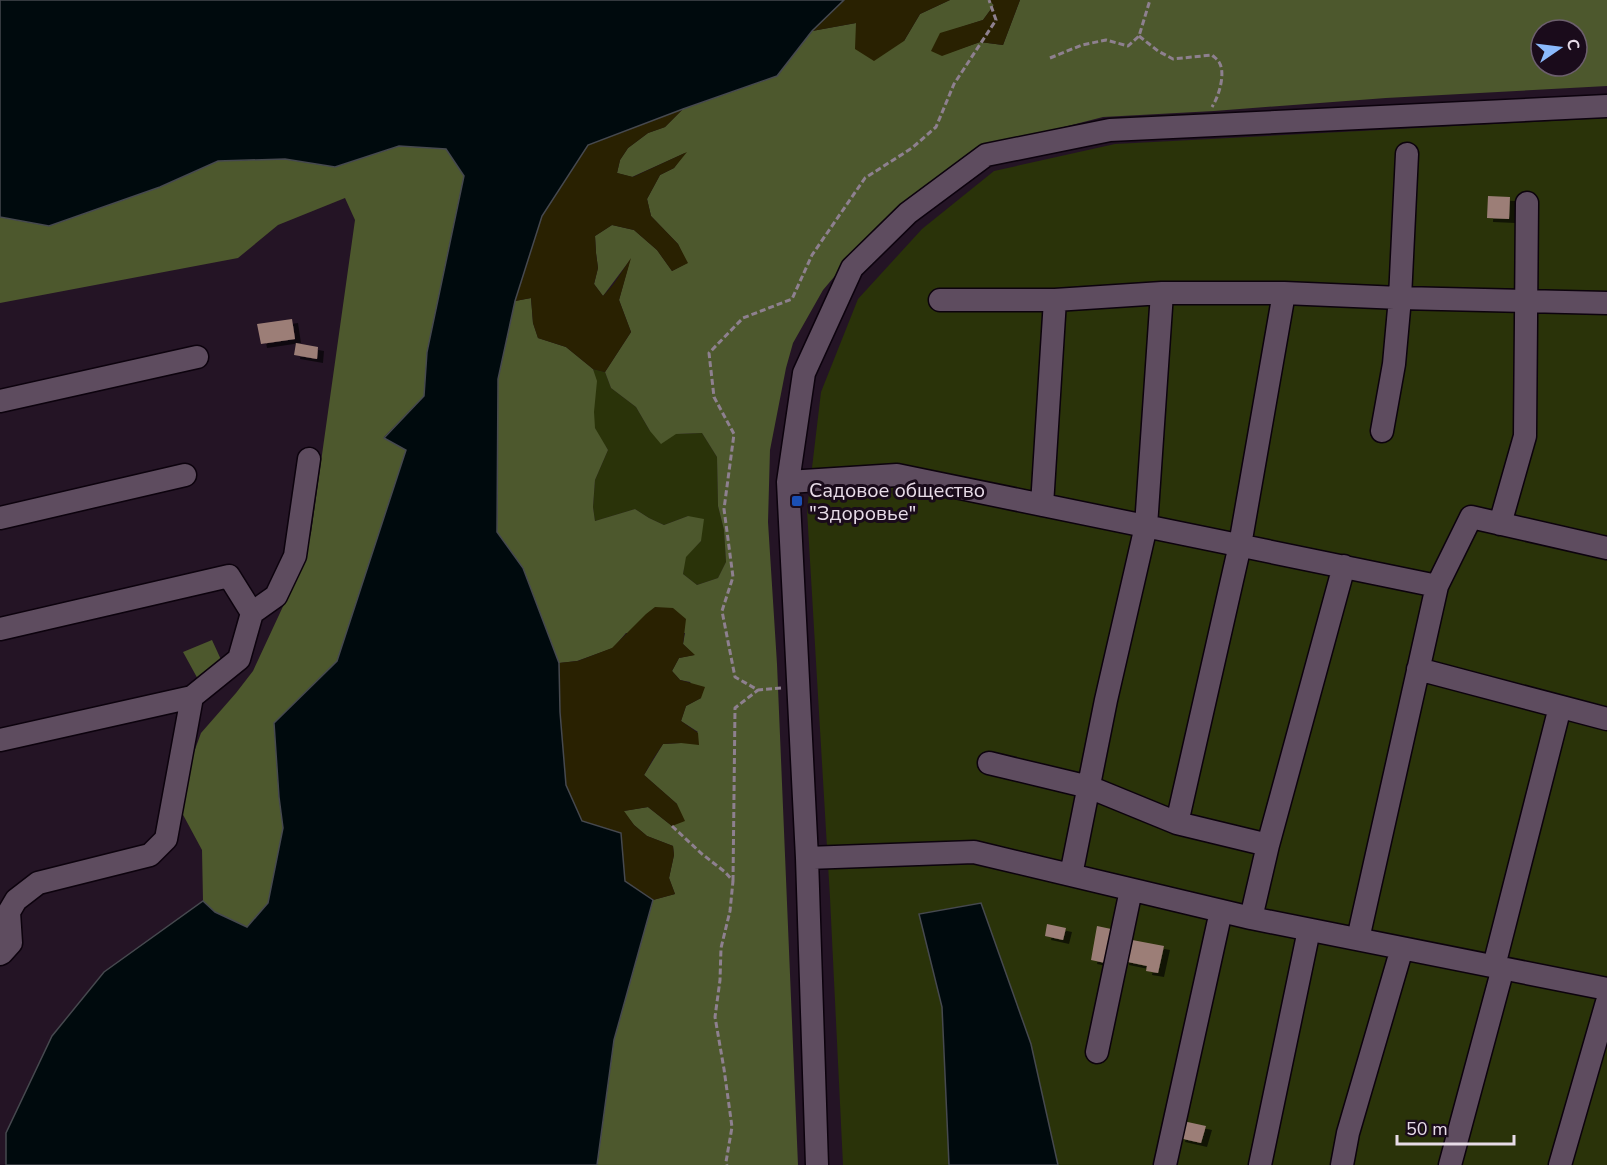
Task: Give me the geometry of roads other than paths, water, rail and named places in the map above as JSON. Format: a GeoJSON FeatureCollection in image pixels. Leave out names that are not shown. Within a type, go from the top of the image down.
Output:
{"type":"FeatureCollection","features":[{"type":"Feature","properties":{"kind":"street"},"geometry":{"type":"LineString","coordinates":[[817,1165],[807,858],[788,482],[804,373],[852,268],[908,213],[986,155],[1110,130],[1607,106]]}},
{"type":"Feature","properties":{"kind":"street"},"geometry":{"type":"LineString","coordinates":[[1382,431],[1394,364],[1400,298],[1407,154]]}},
{"type":"Feature","properties":{"kind":"street"},"geometry":{"type":"LineString","coordinates":[[1500,524],[1525,436],[1527,203]]}},
{"type":"Feature","properties":{"kind":"street"},"geometry":{"type":"LineString","coordinates":[[940,300],[1054,300],[1162,292],[1284,293],[1607,303]]}},
{"type":"Feature","properties":{"kind":"street"},"geometry":{"type":"LineString","coordinates":[[1071,875],[1109,689],[1146,526],[1162,292]]}},
{"type":"Feature","properties":{"kind":"street"},"geometry":{"type":"LineString","coordinates":[[1177,823],[1240,545],[1284,293]]}},
{"type":"Feature","properties":{"kind":"street"},"geometry":{"type":"LineString","coordinates":[[1042,505],[1054,300]]}},
{"type":"Feature","properties":{"kind":"street"},"geometry":{"type":"LineString","coordinates":[[0,401],[197,357]]}},
{"type":"Feature","properties":{"kind":"street"},"geometry":{"type":"LineString","coordinates":[[0,740],[192,697],[239,659],[252,613],[276,596],[296,556],[309,459]]}},
{"type":"Feature","properties":{"kind":"street"},"geometry":{"type":"LineString","coordinates":[[0,518],[185,475]]}},
{"type":"Feature","properties":{"kind":"street"},"geometry":{"type":"LineString","coordinates":[[788,482],[897,475],[1437,586]]}},
{"type":"Feature","properties":{"kind":"street"},"geometry":{"type":"LineString","coordinates":[[1358,939],[1437,586],[1471,517],[1607,548]]}},
{"type":"Feature","properties":{"kind":"street"},"geometry":{"type":"LineString","coordinates":[[1251,918],[1268,845],[1344,566]]}},
{"type":"Feature","properties":{"kind":"street"},"geometry":{"type":"LineString","coordinates":[[0,629],[229,576],[252,613]]}},
{"type":"Feature","properties":{"kind":"street"},"geometry":{"type":"LineString","coordinates":[[1418,669],[1607,720]]}},
{"type":"Feature","properties":{"kind":"street"},"geometry":{"type":"LineString","coordinates":[[0,954],[11,943],[9,912],[16,900],[38,883],[150,855],[166,839],[192,697]]}},
{"type":"Feature","properties":{"kind":"street"},"geometry":{"type":"LineString","coordinates":[[1450,1165],[1560,707]]}},
{"type":"Feature","properties":{"kind":"street"},"geometry":{"type":"LineString","coordinates":[[989,763],[1089,787],[1177,823],[1268,845]]}},
{"type":"Feature","properties":{"kind":"street"},"geometry":{"type":"LineString","coordinates":[[807,858],[974,852],[1251,918],[1607,988]]}},
{"type":"Feature","properties":{"kind":"street"},"geometry":{"type":"LineString","coordinates":[[1097,1052],[1131,890]]}},
{"type":"Feature","properties":{"kind":"street"},"geometry":{"type":"LineString","coordinates":[[1165,1165],[1221,911]]}},
{"type":"Feature","properties":{"kind":"street"},"geometry":{"type":"LineString","coordinates":[[1260,1165],[1309,930]]}},
{"type":"Feature","properties":{"kind":"street"},"geometry":{"type":"LineString","coordinates":[[1342,1165],[1348,1133],[1402,948]]}},
{"type":"Feature","properties":{"kind":"street"},"geometry":{"type":"LineString","coordinates":[[1560,1165],[1607,1002]]}},
{"type":"Feature","properties":{"kind":"place","name":"Садовое общество \"Здоровье\""},"geometry":{"type":"Point","coordinates":[797,501]}}]}
